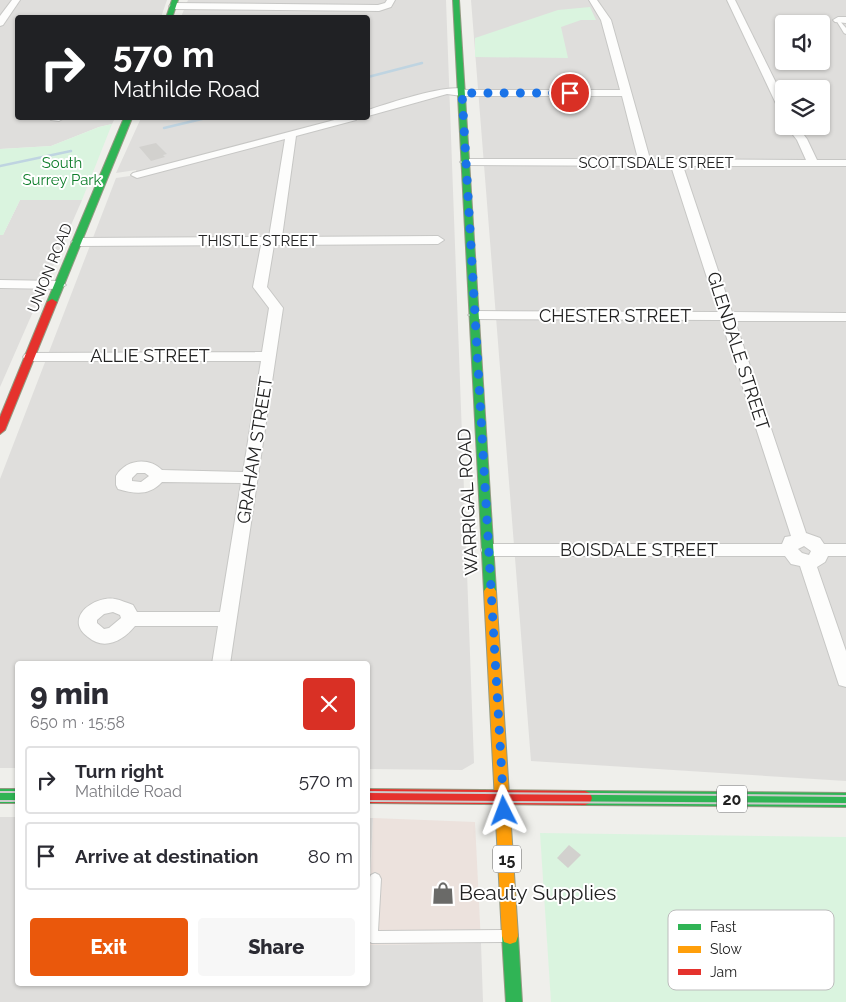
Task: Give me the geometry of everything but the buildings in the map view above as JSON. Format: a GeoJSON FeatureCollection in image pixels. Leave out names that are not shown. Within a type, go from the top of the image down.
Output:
{"type":"FeatureCollection","features":[{"type":"Feature","properties":{"kind":"main road","name":"WARRIGAL ROAD"},"geometry":{"type":"LineString","coordinates":[[456,0],[504,796],[514,1002]]}},
{"type":"Feature","properties":{"kind":"main road"},"geometry":{"type":"LineString","coordinates":[[170,15],[174,3]]}},
{"type":"Feature","properties":{"kind":"main road","name":"UNION ROAD"},"geometry":{"type":"LineString","coordinates":[[0,430],[5,403],[30,357],[127,120]]}},
{"type":"Feature","properties":{"kind":"main road"},"geometry":{"type":"LineString","coordinates":[[0,796],[15,796]]}},
{"type":"Feature","properties":{"kind":"main road","name":"20"},"geometry":{"type":"LineString","coordinates":[[370,796],[504,796],[618,800],[846,800]]}},
{"type":"Feature","properties":{"kind":"street"},"geometry":{"type":"LineString","coordinates":[[0,23],[16,0]]}},
{"type":"Feature","properties":{"kind":"street"},"geometry":{"type":"LineString","coordinates":[[174,3],[379,8],[388,5],[391,0]]}},
{"type":"Feature","properties":{"kind":"street"},"geometry":{"type":"LineString","coordinates":[[593,0],[606,20],[646,163]]}},
{"type":"Feature","properties":{"kind":"street"},"geometry":{"type":"LineString","coordinates":[[731,0],[775,91]]}},
{"type":"Feature","properties":{"kind":"street"},"geometry":{"type":"LineString","coordinates":[[370,112],[447,91],[627,93]]}},
{"type":"Feature","properties":{"kind":"street"},"geometry":{"type":"LineString","coordinates":[[137,175],[344,120]]}},
{"type":"Feature","properties":{"kind":"street","name":"GRAHAM STREET"},"geometry":{"type":"LineString","coordinates":[[222,661],[276,308],[260,287],[272,241],[291,134]]}},
{"type":"Feature","properties":{"kind":"street"},"geometry":{"type":"LineString","coordinates":[[798,135],[814,163]]}},
{"type":"Feature","properties":{"kind":"street","name":"SCOTTSDALE STREET"},"geometry":{"type":"LineString","coordinates":[[466,162],[846,163]]}},
{"type":"Feature","properties":{"kind":"street","name":"GLENDALE STREET"},"geometry":{"type":"LineString","coordinates":[[676,163],[726,316],[794,544]]}},
{"type":"Feature","properties":{"kind":"street","name":"THISTLE STREET"},"geometry":{"type":"LineString","coordinates":[[77,242],[438,240]]}},
{"type":"Feature","properties":{"kind":"street"},"geometry":{"type":"LineString","coordinates":[[0,284],[59,285]]}},
{"type":"Feature","properties":{"kind":"street","name":"CHESTER STREET"},"geometry":{"type":"LineString","coordinates":[[475,315],[846,317]]}},
{"type":"Feature","properties":{"kind":"street","name":"ALLIE STREET"},"geometry":{"type":"LineString","coordinates":[[30,357],[269,356]]}},
{"type":"Feature","properties":{"kind":"street"},"geometry":{"type":"LineString","coordinates":[[158,476],[250,478]]}},
{"type":"Feature","properties":{"kind":"street"},"geometry":{"type":"LineString","coordinates":[[794,544],[797,560],[846,550]]}},
{"type":"Feature","properties":{"kind":"street","name":"BOISDALE STREET"},"geometry":{"type":"LineString","coordinates":[[489,550],[794,544]]}},
{"type":"Feature","properties":{"kind":"street"},"geometry":{"type":"LineString","coordinates":[[813,556],[846,679]]}},
{"type":"Feature","properties":{"kind":"street"},"geometry":{"type":"LineString","coordinates":[[130,619],[229,618]]}},
{"type":"Feature","properties":{"kind":"lane"},"geometry":{"type":"LineString","coordinates":[[842,20],[846,32]]}},
{"type":"Feature","properties":{"kind":"lane"},"geometry":{"type":"LineString","coordinates":[[375,879],[372,937],[511,936]]}},
{"type":"Feature","properties":{"kind":"shaded area"},"geometry":{"type":"Polygon","coordinates":[[[0,0],[167,0],[162,15],[15,15],[15,120],[114,120],[112,124],[99,127],[51,146],[0,149],[0,0]]]}},
{"type":"Feature","properties":{"kind":"shaded area"},"geometry":{"type":"Polygon","coordinates":[[[188,0],[446,0],[474,763],[462,770],[370,769],[370,661],[15,661],[15,768],[0,768],[0,479],[116,178],[137,175],[136,170],[116,173],[140,120],[370,120],[370,15],[182,15],[188,0]]]}},
{"type":"Feature","properties":{"kind":"shaded area"},"geometry":{"type":"Polygon","coordinates":[[[471,0],[846,0],[846,781],[531,761],[471,0]]]}},
{"type":"Feature","properties":{"kind":"shaded area"},"geometry":{"type":"Polygon","coordinates":[[[20,200],[82,200],[0,387],[0,235],[3,235],[20,200]]]}},
{"type":"Feature","properties":{"kind":"shaded area"},"geometry":{"type":"Polygon","coordinates":[[[0,817],[15,817],[15,986],[370,986],[370,945],[481,943],[483,1002],[0,1002],[0,817]]]}},
{"type":"Feature","properties":{"kind":"shaded area"},"geometry":{"type":"Polygon","coordinates":[[[370,818],[373,818],[370,875],[370,818]]]}},
{"type":"Feature","properties":{"kind":"shaded area"},"geometry":{"type":"Polygon","coordinates":[[[373,818],[475,822],[481,943],[370,945],[373,818]]]}},
{"type":"Feature","properties":{"kind":"green space"},"geometry":{"type":"Polygon","coordinates":[[[590,7],[596,20],[581,20],[561,27],[568,58],[475,57],[475,38],[558,10],[590,7]]]}},
{"type":"Feature","properties":{"kind":"green space","name":"South Surrey Park"},"geometry":{"type":"Polygon","coordinates":[[[112,124],[82,200],[20,200],[3,235],[0,235],[0,149],[51,146],[99,127],[112,124]]]}},
{"type":"Feature","properties":{"kind":"green space"},"geometry":{"type":"Polygon","coordinates":[[[540,833],[846,837],[846,1002],[551,1002],[540,833]]]}},
{"type":"Feature","properties":{"kind":"waterway"},"geometry":{"type":"LineString","coordinates":[[370,76],[422,63]]}},
{"type":"Feature","properties":{"kind":"waterway"},"geometry":{"type":"LineString","coordinates":[[164,128],[198,120]]}},
{"type":"Feature","properties":{"kind":"waterway"},"geometry":{"type":"LineString","coordinates":[[0,166],[71,151]]}},
{"type":"Feature","properties":{"kind":"tram line"},"geometry":{"type":"LineString","coordinates":[[0,792],[15,792]]}},
{"type":"Feature","properties":{"kind":"tram line"},"geometry":{"type":"LineString","coordinates":[[370,792],[846,796]]}},
{"type":"Feature","properties":{"kind":"tram line"},"geometry":{"type":"LineString","coordinates":[[0,801],[15,801]]}},
{"type":"Feature","properties":{"kind":"tram line"},"geometry":{"type":"LineString","coordinates":[[370,801],[846,804]]}},
{"type":"Feature","properties":{"kind":"traffic: fast"},"geometry":{"type":"LineString","coordinates":[[170,15],[175,0]]}},
{"type":"Feature","properties":{"kind":"traffic: fast"},"geometry":{"type":"LineString","coordinates":[[456,0],[490,591]]}},
{"type":"Feature","properties":{"kind":"traffic: fast"},"geometry":{"type":"LineString","coordinates":[[52,302],[127,120]]}},
{"type":"Feature","properties":{"kind":"traffic: fast"},"geometry":{"type":"LineString","coordinates":[[0,796],[15,796]]}},
{"type":"Feature","properties":{"kind":"traffic: fast"},"geometry":{"type":"LineString","coordinates":[[585,798],[846,800]]}},
{"type":"Feature","properties":{"kind":"traffic: fast"},"geometry":{"type":"LineString","coordinates":[[510,936],[514,1002]]}},
{"type":"Feature","properties":{"kind":"traffic: slow"},"geometry":{"type":"LineString","coordinates":[[490,591],[510,936]]}},
{"type":"Feature","properties":{"kind":"traffic: jam"},"geometry":{"type":"LineString","coordinates":[[0,430],[52,302]]}},
{"type":"Feature","properties":{"kind":"traffic: jam"},"geometry":{"type":"LineString","coordinates":[[370,796],[585,798]]}},
{"type":"Feature","properties":{"kind":"place","name":"Beauty Supplies"},"geometry":{"type":"Point","coordinates":[443,893]}},
{"type":"Feature","properties":{"kind":"route"},"geometry":{"type":"LineString","coordinates":[[504,811],[462,93],[570,93]]}}]}
